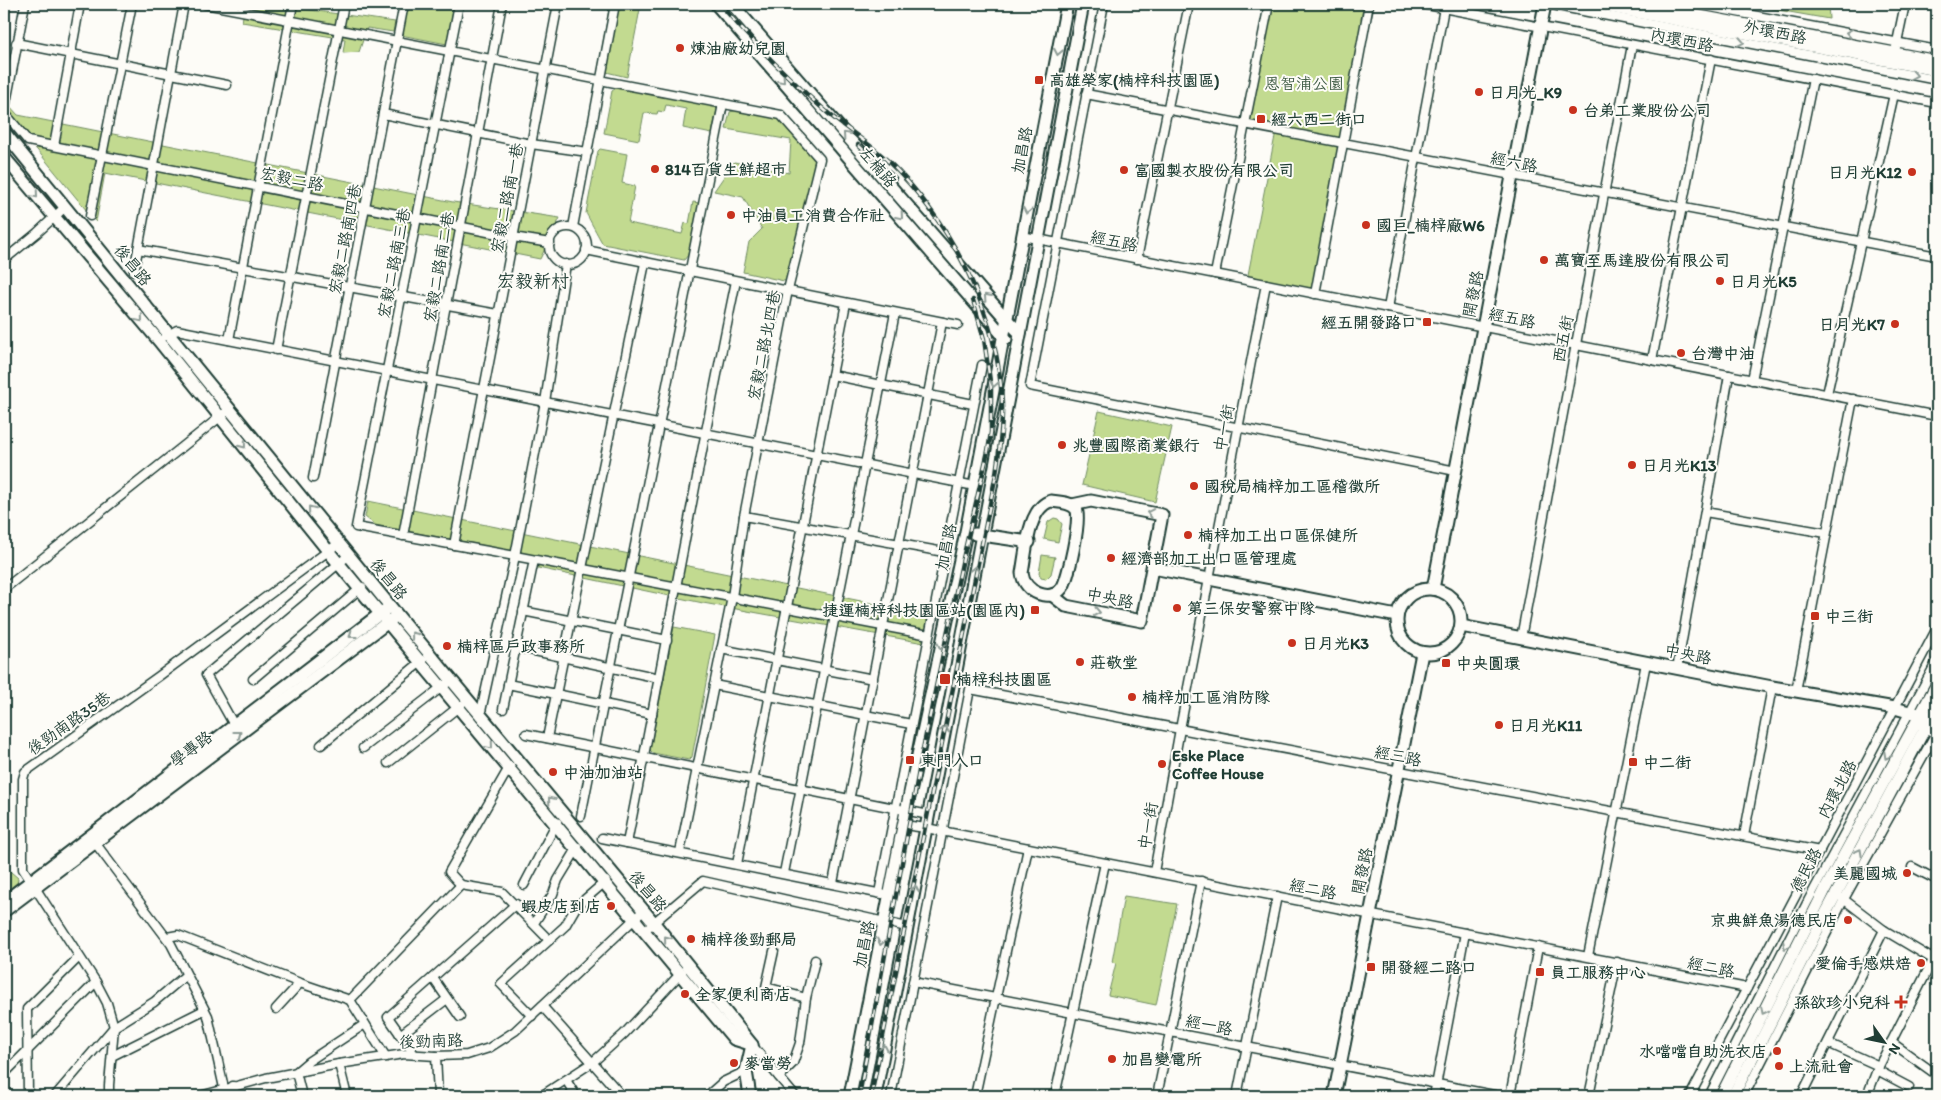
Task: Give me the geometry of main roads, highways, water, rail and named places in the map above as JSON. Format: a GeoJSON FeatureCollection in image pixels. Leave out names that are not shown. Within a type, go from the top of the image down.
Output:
{"type":"FeatureCollection","features":[{"type":"Feature","properties":{"kind":"railway"},"geometry":{"type":"LineString","coordinates":[[720,4],[800,88],[888,161],[911,185],[932,212],[968,272],[992,337],[999,370],[1002,412],[996,474],[871,1096]]}},
{"type":"Feature","properties":{"kind":"railway"},"geometry":{"type":"LineString","coordinates":[[858,145],[895,178]]}},
{"type":"Feature","properties":{"kind":"railway"},"geometry":{"type":"LineString","coordinates":[[859,1096],[923,749],[991,432],[991,388],[984,339],[973,300]]}},
{"type":"Feature","properties":{"kind":"place","name":"煉油廠幼兒園"},"geometry":{"type":"Point","coordinates":[680,48]}},
{"type":"Feature","properties":{"kind":"place","name":"高雄榮家(楠梓科技園區)"},"geometry":{"type":"Point","coordinates":[1039,80]}},
{"type":"Feature","properties":{"kind":"place","name":"日月光_K9"},"geometry":{"type":"Point","coordinates":[1479,92]}},
{"type":"Feature","properties":{"kind":"place","name":"台弟工業股份公司"},"geometry":{"type":"Point","coordinates":[1573,110]}},
{"type":"Feature","properties":{"kind":"place","name":"經六西二街口"},"geometry":{"type":"Point","coordinates":[1261,119]}},
{"type":"Feature","properties":{"kind":"place","name":"814百貨生鮮超市"},"geometry":{"type":"Point","coordinates":[655,169]}},
{"type":"Feature","properties":{"kind":"place","name":"富國製衣股份有限公司"},"geometry":{"type":"Point","coordinates":[1124,170]}},
{"type":"Feature","properties":{"kind":"place","name":"日月光K12"},"geometry":{"type":"Point","coordinates":[1912,172]}},
{"type":"Feature","properties":{"kind":"place","name":"中油員工消費合作社"},"geometry":{"type":"Point","coordinates":[731,215]}},
{"type":"Feature","properties":{"kind":"place","name":"國巨_楠梓廠W6"},"geometry":{"type":"Point","coordinates":[1366,225]}},
{"type":"Feature","properties":{"kind":"place","name":"萬寶至馬達股份有限公司"},"geometry":{"type":"Point","coordinates":[1544,260]}},
{"type":"Feature","properties":{"kind":"place","name":"日月光K5"},"geometry":{"type":"Point","coordinates":[1720,281]}},
{"type":"Feature","properties":{"kind":"place","name":"經五開發路口"},"geometry":{"type":"Point","coordinates":[1427,322]}},
{"type":"Feature","properties":{"kind":"place","name":"日月光K7"},"geometry":{"type":"Point","coordinates":[1895,324]}},
{"type":"Feature","properties":{"kind":"place","name":"台灣中油"},"geometry":{"type":"Point","coordinates":[1681,353]}},
{"type":"Feature","properties":{"kind":"place","name":"兆豐國際商業銀行"},"geometry":{"type":"Point","coordinates":[1062,445]}},
{"type":"Feature","properties":{"kind":"place","name":"日月光K13"},"geometry":{"type":"Point","coordinates":[1632,465]}},
{"type":"Feature","properties":{"kind":"place","name":"國稅局楠梓加工區稽徵所"},"geometry":{"type":"Point","coordinates":[1194,486]}},
{"type":"Feature","properties":{"kind":"place","name":"楠梓加工出口區保健所"},"geometry":{"type":"Point","coordinates":[1188,535]}},
{"type":"Feature","properties":{"kind":"place","name":"經濟部加工出口區管理處"},"geometry":{"type":"Point","coordinates":[1111,558]}},
{"type":"Feature","properties":{"kind":"place","name":"第三保安警察中隊"},"geometry":{"type":"Point","coordinates":[1177,608]}},
{"type":"Feature","properties":{"kind":"place","name":"捷運楠梓科技園區站(園區內)"},"geometry":{"type":"Point","coordinates":[1035,610]}},
{"type":"Feature","properties":{"kind":"place","name":"中三街"},"geometry":{"type":"Point","coordinates":[1815,616]}},
{"type":"Feature","properties":{"kind":"place","name":"日月光K3"},"geometry":{"type":"Point","coordinates":[1292,643]}},
{"type":"Feature","properties":{"kind":"place","name":"楠梓區戶政事務所"},"geometry":{"type":"Point","coordinates":[447,646]}},
{"type":"Feature","properties":{"kind":"place","name":"莊敬堂"},"geometry":{"type":"Point","coordinates":[1080,662]}},
{"type":"Feature","properties":{"kind":"place","name":"中央圓環"},"geometry":{"type":"Point","coordinates":[1446,663]}},
{"type":"Feature","properties":{"kind":"place","name":"楠梓科技園區"},"geometry":{"type":"Point","coordinates":[945,679]}},
{"type":"Feature","properties":{"kind":"place","name":"楠梓加工區消防隊"},"geometry":{"type":"Point","coordinates":[1132,697]}},
{"type":"Feature","properties":{"kind":"place","name":"日月光K11"},"geometry":{"type":"Point","coordinates":[1499,725]}},
{"type":"Feature","properties":{"kind":"place","name":"東門入口"},"geometry":{"type":"Point","coordinates":[910,760]}},
{"type":"Feature","properties":{"kind":"place","name":"中二街"},"geometry":{"type":"Point","coordinates":[1633,762]}},
{"type":"Feature","properties":{"kind":"place","name":"Eske Place Coffee House"},"geometry":{"type":"Point","coordinates":[1162,764]}},
{"type":"Feature","properties":{"kind":"place","name":"中油加油站"},"geometry":{"type":"Point","coordinates":[553,772]}},
{"type":"Feature","properties":{"kind":"place","name":"美麗國城"},"geometry":{"type":"Point","coordinates":[1907,873]}},
{"type":"Feature","properties":{"kind":"place","name":"蝦皮店到店"},"geometry":{"type":"Point","coordinates":[611,906]}},
{"type":"Feature","properties":{"kind":"place","name":"京典鮮魚湯德民店"},"geometry":{"type":"Point","coordinates":[1848,920]}},
{"type":"Feature","properties":{"kind":"place","name":"楠梓後勁郵局"},"geometry":{"type":"Point","coordinates":[691,939]}},
{"type":"Feature","properties":{"kind":"place","name":"愛倫手感烘焙"},"geometry":{"type":"Point","coordinates":[1921,963]}},
{"type":"Feature","properties":{"kind":"place","name":"開發經二路口"},"geometry":{"type":"Point","coordinates":[1371,967]}},
{"type":"Feature","properties":{"kind":"place","name":"員工服務中心"},"geometry":{"type":"Point","coordinates":[1540,972]}},
{"type":"Feature","properties":{"kind":"place","name":"全家便利商店"},"geometry":{"type":"Point","coordinates":[685,994]}},
{"type":"Feature","properties":{"kind":"place","name":"孫欲珍小兒科"},"geometry":{"type":"Point","coordinates":[1901,1002]}},
{"type":"Feature","properties":{"kind":"place","name":"水噹噹自助洗衣店"},"geometry":{"type":"Point","coordinates":[1777,1051]}},
{"type":"Feature","properties":{"kind":"place","name":"加昌變電所"},"geometry":{"type":"Point","coordinates":[1112,1059]}},
{"type":"Feature","properties":{"kind":"place","name":"麥當勞"},"geometry":{"type":"Point","coordinates":[734,1063]}},
{"type":"Feature","properties":{"kind":"place","name":"上流社會"},"geometry":{"type":"Point","coordinates":[1779,1066]}},
{"type":"Feature","properties":{"kind":"district","name":"宏毅新村"},"geometry":{"type":"Point","coordinates":[533,281]}},
{"type":"Feature","properties":{"kind":"park label","name":"恩智浦公園"},"geometry":{"type":"Point","coordinates":[1304,83]}}]}
